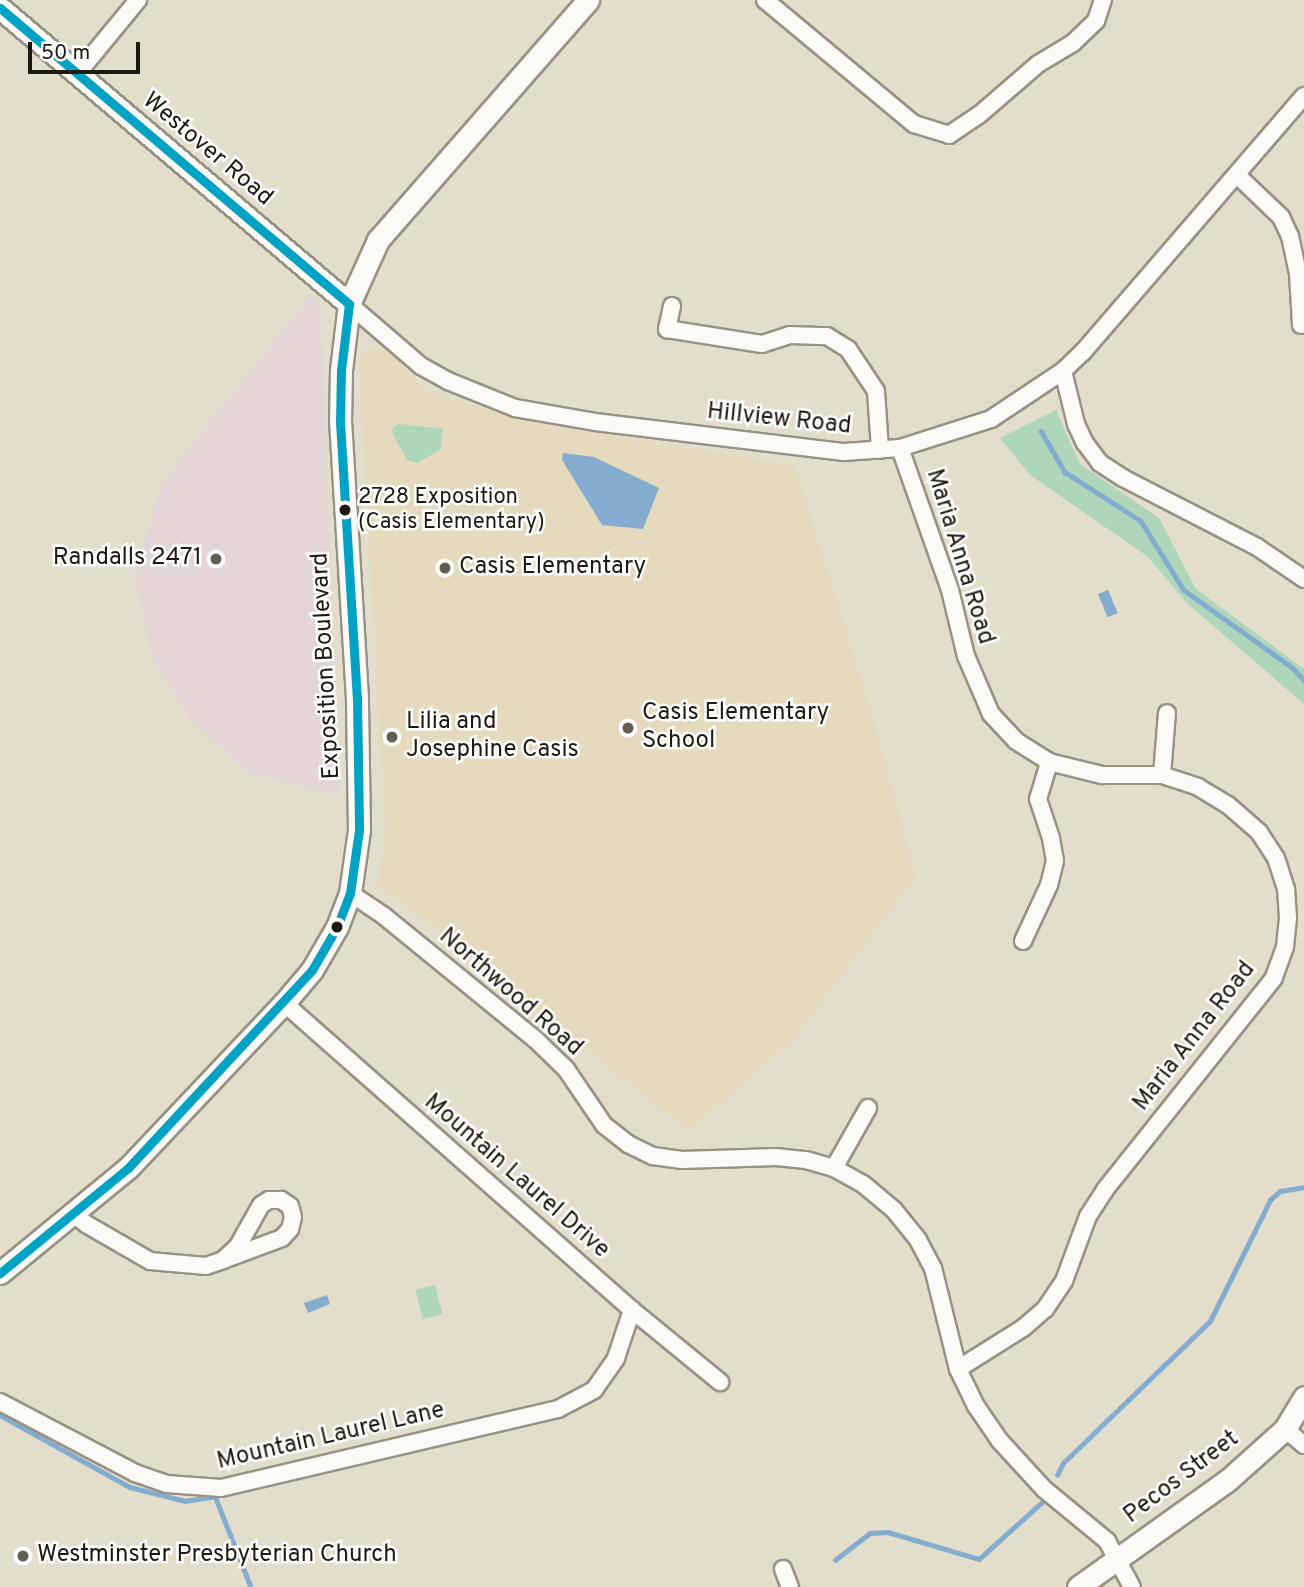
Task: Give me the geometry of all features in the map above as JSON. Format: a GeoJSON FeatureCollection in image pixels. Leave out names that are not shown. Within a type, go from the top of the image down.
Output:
{"type":"FeatureCollection","features":[{"type":"Feature","properties":{"kind":"street"},"geometry":{"type":"LineString","coordinates":[[77,74],[138,0]]}},
{"type":"Feature","properties":{"kind":"street","name":"Exposition Boulevard"},"geometry":{"type":"LineString","coordinates":[[0,1273],[128,1168],[284,1003],[312,970],[337,928],[350,893],[359,834],[359,784],[340,422],[341,370],[349,304],[378,240],[588,0]]}},
{"type":"Feature","properties":{"kind":"street"},"geometry":{"type":"LineString","coordinates":[[765,0],[914,124],[949,135],[979,115],[1038,64],[1073,43],[1096,21],[1103,0]]}},
{"type":"Feature","properties":{"kind":"street","name":"Westover Road"},"geometry":{"type":"LineString","coordinates":[[0,8],[349,304]]}},
{"type":"Feature","properties":{"kind":"street","name":"Hillview Road"},"geometry":{"type":"LineString","coordinates":[[349,304],[421,366],[447,381],[515,408],[594,422],[844,452],[900,448],[991,419],[1063,371],[1083,352],[1304,96]]}},
{"type":"Feature","properties":{"kind":"street"},"geometry":{"type":"LineString","coordinates":[[1237,175],[1281,217],[1290,236],[1298,274],[1301,325]]}},
{"type":"Feature","properties":{"kind":"street"},"geometry":{"type":"LineString","coordinates":[[673,306],[667,329],[762,344],[790,335],[827,336],[848,349],[876,391],[880,450]]}},
{"type":"Feature","properties":{"kind":"street"},"geometry":{"type":"LineString","coordinates":[[1063,371],[1076,424],[1084,443],[1100,463],[1123,478],[1257,547],[1304,579]]}},
{"type":"Feature","properties":{"kind":"street","name":"Maria Anna Road"},"geometry":{"type":"LineString","coordinates":[[900,448],[950,590],[966,656],[991,714],[1016,741],[1049,762],[1102,775],[1162,775],[1198,787],[1228,805],[1259,832],[1276,858],[1286,888],[1288,918],[1285,947],[1274,978],[1245,1018],[1105,1190],[1088,1216],[1064,1281],[1045,1309],[1023,1328],[958,1369]]}},
{"type":"Feature","properties":{"kind":"street"},"geometry":{"type":"LineString","coordinates":[[1162,775],[1167,713]]}},
{"type":"Feature","properties":{"kind":"street"},"geometry":{"type":"LineString","coordinates":[[1023,941],[1049,885],[1055,861],[1051,838],[1038,799],[1049,762]]}},
{"type":"Feature","properties":{"kind":"street","name":"Northwood Road"},"geometry":{"type":"LineString","coordinates":[[350,893],[384,916],[535,1039],[566,1069],[604,1125],[628,1144],[653,1156],[682,1160],[776,1157],[806,1160],[834,1168],[863,1184],[894,1210],[918,1240],[933,1268],[958,1369],[976,1406],[1000,1441],[1044,1489],[1107,1541],[1132,1587]]}},
{"type":"Feature","properties":{"kind":"street","name":"Mountain Laurel Drive"},"geometry":{"type":"LineString","coordinates":[[284,1003],[632,1310],[720,1382]]}},
{"type":"Feature","properties":{"kind":"street"},"geometry":{"type":"LineString","coordinates":[[834,1168],[867,1108]]}},
{"type":"Feature","properties":{"kind":"street"},"geometry":{"type":"LineString","coordinates":[[73,1213],[86,1224],[150,1261],[206,1266],[223,1260],[282,1238],[289,1230],[293,1217],[290,1206],[281,1200],[269,1200],[254,1213],[238,1246],[223,1260]]}},
{"type":"Feature","properties":{"kind":"street"},"geometry":{"type":"LineString","coordinates":[[254,1213],[253,1224],[260,1232],[280,1235],[289,1230]]}},
{"type":"Feature","properties":{"kind":"street","name":"Mountain Laurel Lane"},"geometry":{"type":"LineString","coordinates":[[0,1402],[135,1473],[167,1484],[221,1488],[558,1409],[594,1390],[616,1358],[632,1310]]}},
{"type":"Feature","properties":{"kind":"street","name":"Pecos Street"},"geometry":{"type":"LineString","coordinates":[[1078,1587],[1228,1480],[1285,1429],[1304,1397]]}},
{"type":"Feature","properties":{"kind":"street"},"geometry":{"type":"LineString","coordinates":[[1285,1429],[1304,1445]]}},
{"type":"Feature","properties":{"kind":"street"},"geometry":{"type":"LineString","coordinates":[[783,1569],[790,1587]]}},
{"type":"Feature","properties":{"kind":"shaded area"},"geometry":{"type":"Polygon","coordinates":[[[312,293],[321,307],[339,796],[246,772],[192,722],[151,657],[134,573],[162,485],[177,462],[312,293]]]}},
{"type":"Feature","properties":{"kind":"shaded area","name":"Casis Elementary School"},"geometry":{"type":"Polygon","coordinates":[[[372,348],[386,350],[432,393],[529,422],[795,465],[871,710],[916,876],[793,1040],[689,1131],[378,884],[385,831],[359,359],[372,348]]]}},
{"type":"Feature","properties":{"kind":"green space"},"geometry":{"type":"Polygon","coordinates":[[[1056,410],[1080,464],[1159,518],[1196,589],[1304,669],[1304,704],[1189,605],[1147,556],[1030,475],[1000,438],[1056,410]]]}},
{"type":"Feature","properties":{"kind":"green space"},"geometry":{"type":"Polygon","coordinates":[[[400,424],[443,429],[440,450],[417,463],[407,460],[392,432],[393,427],[400,424]]]}},
{"type":"Feature","properties":{"kind":"green space"},"geometry":{"type":"Polygon","coordinates":[[[435,1285],[442,1314],[423,1319],[416,1290],[435,1285]]]}},
{"type":"Feature","properties":{"kind":"water"},"geometry":{"type":"Polygon","coordinates":[[[563,453],[594,457],[659,488],[643,529],[602,525],[562,460],[563,453]]]}},
{"type":"Feature","properties":{"kind":"water"},"geometry":{"type":"Polygon","coordinates":[[[1108,590],[1118,613],[1108,617],[1098,594],[1108,590]]]}},
{"type":"Feature","properties":{"kind":"water"},"geometry":{"type":"Polygon","coordinates":[[[327,1295],[330,1304],[308,1313],[304,1303],[327,1295]]]}},
{"type":"Feature","properties":{"kind":"waterway"},"geometry":{"type":"LineString","coordinates":[[1041,431],[1065,472],[1141,521],[1184,590],[1293,668],[1304,680]]}},
{"type":"Feature","properties":{"kind":"waterway"},"geometry":{"type":"LineString","coordinates":[[1057,1475],[1063,1463],[1210,1321],[1270,1200],[1280,1191],[1304,1187]]}},
{"type":"Feature","properties":{"kind":"waterway"},"geometry":{"type":"LineString","coordinates":[[0,1415],[130,1487],[185,1501],[215,1496],[251,1587]]}},
{"type":"Feature","properties":{"kind":"waterway"},"geometry":{"type":"LineString","coordinates":[[835,1560],[870,1533],[888,1532],[979,1559],[1041,1503]]}},
{"type":"Feature","properties":{"kind":"transit line"},"geometry":{"type":"LineString","coordinates":[[0,8],[349,304],[341,370],[340,422],[357,698],[359,830],[350,893],[337,927],[312,970],[128,1168],[0,1273]]}},
{"type":"Feature","properties":{"kind":"place","name":"2728 Exposition (Casis Elementary)"},"geometry":{"type":"Point","coordinates":[345,510]}},
{"type":"Feature","properties":{"kind":"place","name":"Randalls 2471"},"geometry":{"type":"Point","coordinates":[216,559]}},
{"type":"Feature","properties":{"kind":"place","name":"Casis Elementary"},"geometry":{"type":"Point","coordinates":[445,568]}},
{"type":"Feature","properties":{"kind":"place","name":"Casis Elementary School"},"geometry":{"type":"Point","coordinates":[628,728]}},
{"type":"Feature","properties":{"kind":"place","name":"Lilia and Josephine Casis"},"geometry":{"type":"Point","coordinates":[392,737]}},
{"type":"Feature","properties":{"kind":"place","name":"Westminster Presbyterian Church"},"geometry":{"type":"Point","coordinates":[23,1556]}}]}
